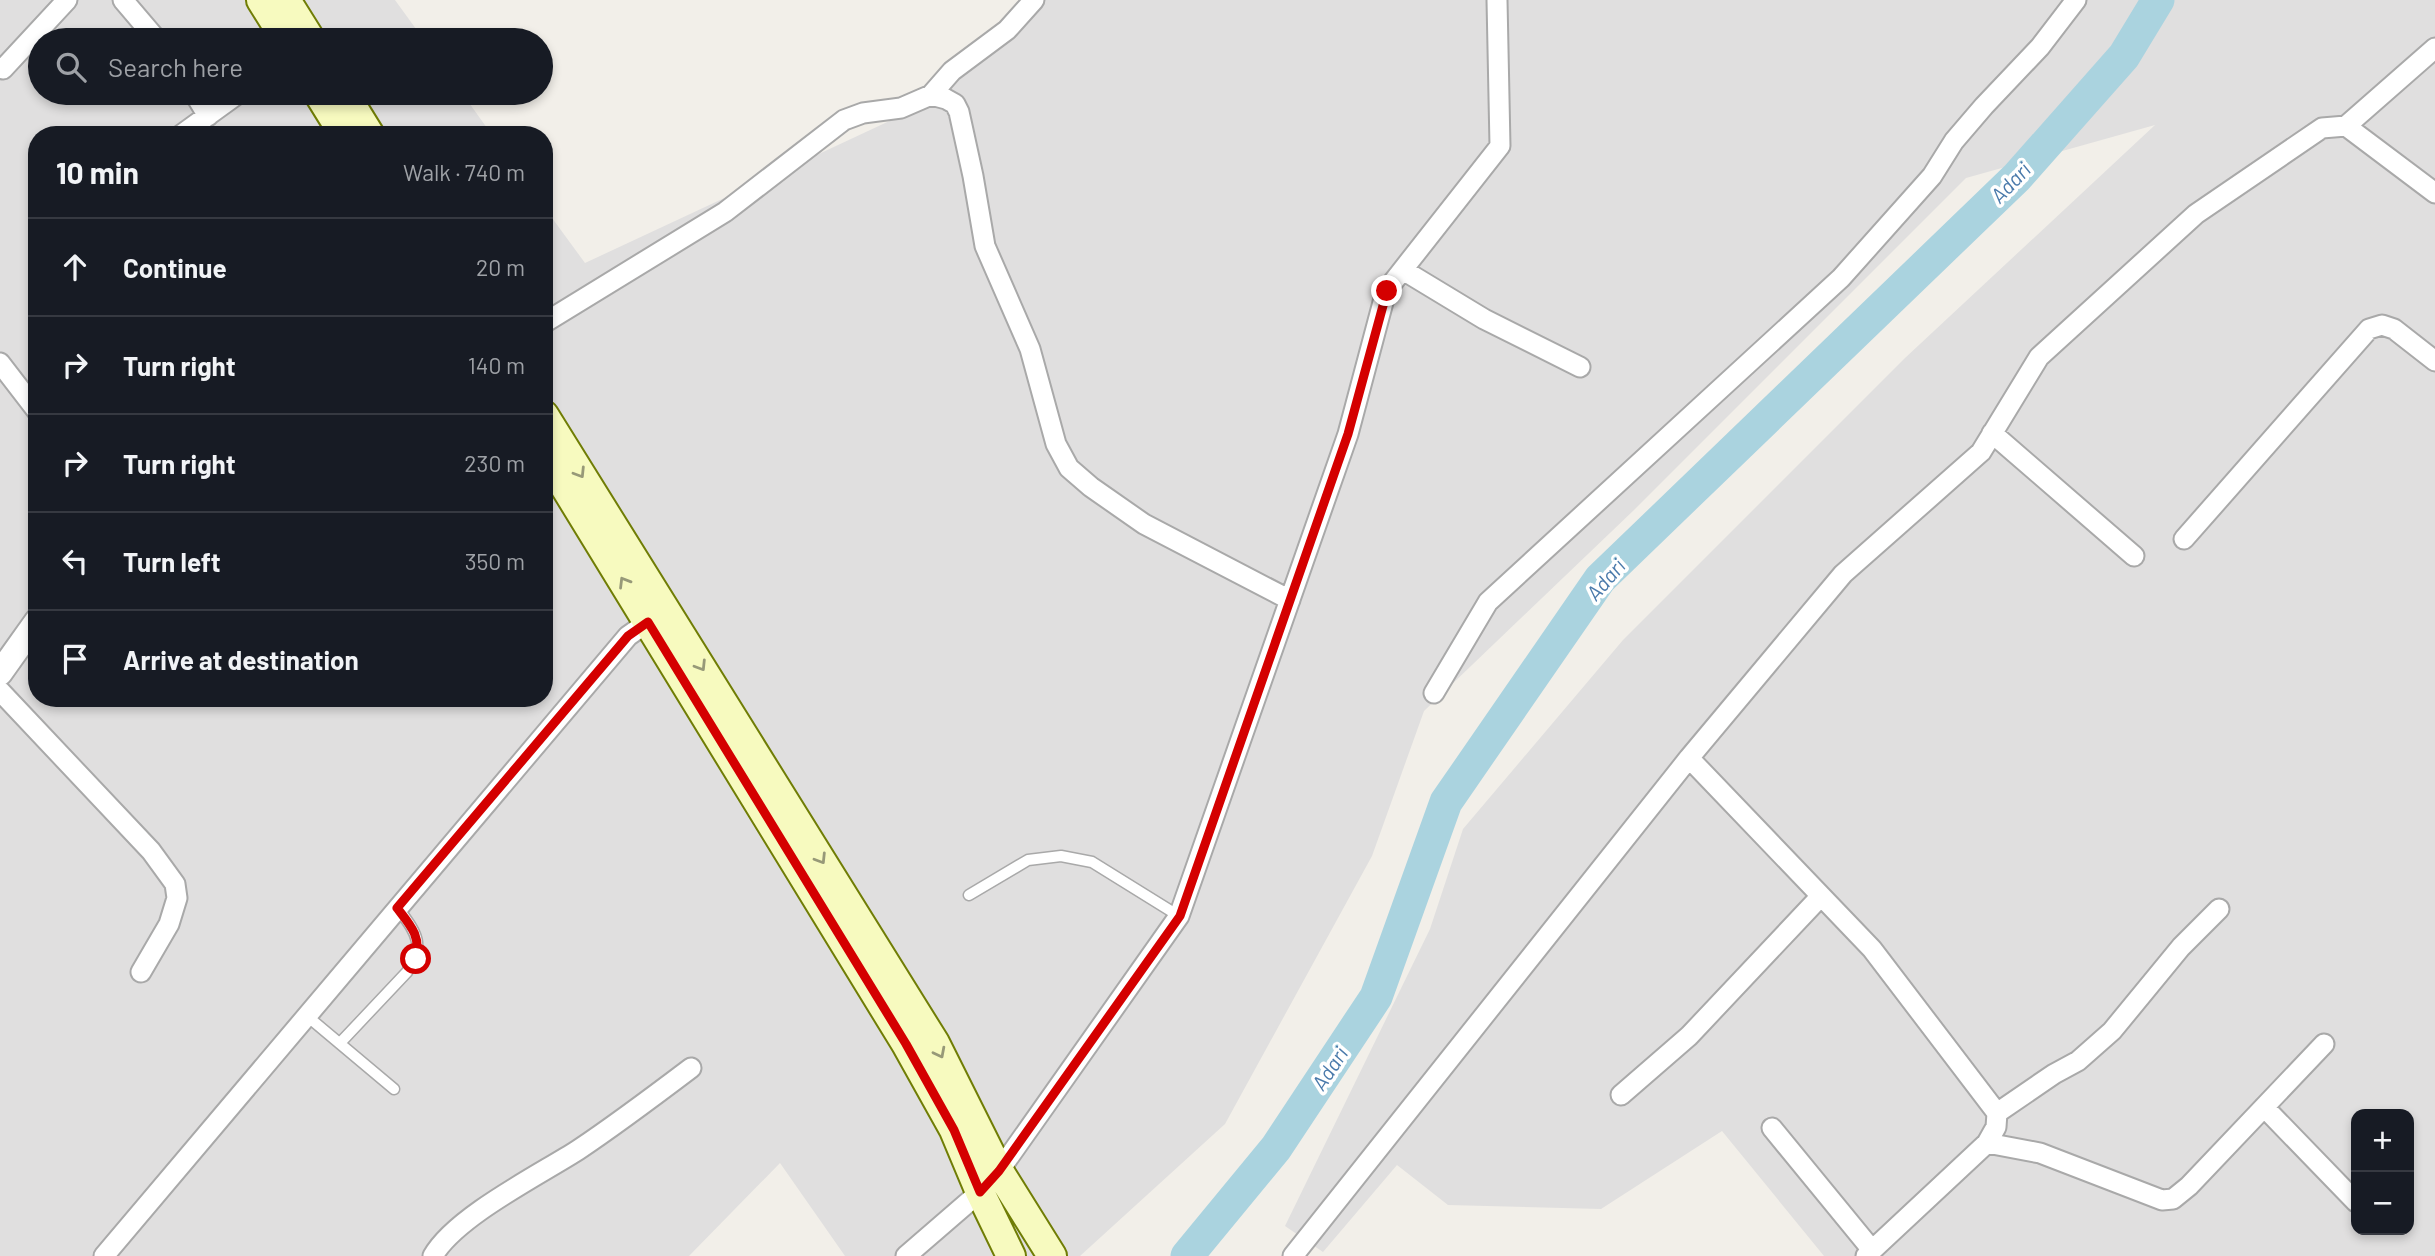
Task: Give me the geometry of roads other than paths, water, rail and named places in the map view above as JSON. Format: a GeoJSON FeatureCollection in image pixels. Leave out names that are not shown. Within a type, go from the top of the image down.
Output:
{"type":"FeatureCollection","features":[{"type":"Feature","properties":{"kind":"main road"},"geometry":{"type":"LineString","coordinates":[[261,0],[278,28]]}},
{"type":"Feature","properties":{"kind":"main road"},"geometry":{"type":"LineString","coordinates":[[286,0],[304,28]]}},
{"type":"Feature","properties":{"kind":"main road"},"geometry":{"type":"LineString","coordinates":[[325,105],[338,126]]}},
{"type":"Feature","properties":{"kind":"main road"},"geometry":{"type":"LineString","coordinates":[[351,105],[364,126]]}},
{"type":"Feature","properties":{"kind":"main road"},"geometry":{"type":"LineString","coordinates":[[553,429],[935,1044],[999,1171],[1052,1256]]}},
{"type":"Feature","properties":{"kind":"main road"},"geometry":{"type":"LineString","coordinates":[[553,468],[906,1044],[954,1130],[1011,1256]]}},
{"type":"Feature","properties":{"kind":"street"},"geometry":{"type":"LineString","coordinates":[[41,28],[67,0]]}},
{"type":"Feature","properties":{"kind":"street"},"geometry":{"type":"LineString","coordinates":[[123,0],[147,28]]}},
{"type":"Feature","properties":{"kind":"street"},"geometry":{"type":"LineString","coordinates":[[553,317],[725,212],[844,120],[863,113],[901,108],[931,95],[952,71],[1007,30],[1034,0]]}},
{"type":"Feature","properties":{"kind":"street"},"geometry":{"type":"LineString","coordinates":[[906,1256],[980,1192],[999,1171],[1180,916],[1348,434],[1387,291],[1500,146],[1497,0]]}},
{"type":"Feature","properties":{"kind":"street"},"geometry":{"type":"LineString","coordinates":[[1434,693],[1488,602],[1841,278],[1932,176],[1954,141],[1983,106],[2040,47],[2076,0]]}},
{"type":"Feature","properties":{"kind":"street"},"geometry":{"type":"LineString","coordinates":[[3,69],[28,42]]}},
{"type":"Feature","properties":{"kind":"street"},"geometry":{"type":"LineString","coordinates":[[1293,1256],[1689,758],[1843,574],[1980,452],[2039,357],[2196,214],[2322,128],[2346,126],[2435,48]]}},
{"type":"Feature","properties":{"kind":"street"},"geometry":{"type":"LineString","coordinates":[[931,95],[955,104],[959,112],[985,246],[1030,349],[1056,444],[1069,468],[1091,488],[1144,524],[1290,600]]}},
{"type":"Feature","properties":{"kind":"street"},"geometry":{"type":"LineString","coordinates":[[201,105],[208,116]]}},
{"type":"Feature","properties":{"kind":"street"},"geometry":{"type":"LineString","coordinates":[[194,126],[223,105]]}},
{"type":"Feature","properties":{"kind":"street"},"geometry":{"type":"LineString","coordinates":[[2346,126],[2435,193]]}},
{"type":"Feature","properties":{"kind":"street"},"geometry":{"type":"LineString","coordinates":[[1403,270],[1484,318],[1580,367]]}},
{"type":"Feature","properties":{"kind":"street"},"geometry":{"type":"LineString","coordinates":[[2184,538],[2369,329],[2382,325],[2394,329],[2435,361]]}},
{"type":"Feature","properties":{"kind":"street"},"geometry":{"type":"LineString","coordinates":[[0,363],[28,399]]}},
{"type":"Feature","properties":{"kind":"street"},"geometry":{"type":"LineString","coordinates":[[1993,433],[2134,556]]}},
{"type":"Feature","properties":{"kind":"street"},"geometry":{"type":"LineString","coordinates":[[104,1256],[628,636],[648,622]]}},
{"type":"Feature","properties":{"kind":"street"},"geometry":{"type":"LineString","coordinates":[[0,673],[28,634]]}},
{"type":"Feature","properties":{"kind":"street"},"geometry":{"type":"LineString","coordinates":[[0,691],[151,851],[175,884],[177,898],[169,924],[141,972]]}},
{"type":"Feature","properties":{"kind":"street"},"geometry":{"type":"LineString","coordinates":[[1689,758],[1872,949],[1997,1113],[1996,1127],[1987,1143],[1869,1253],[1772,1128]]}},
{"type":"Feature","properties":{"kind":"street"},"geometry":{"type":"LineString","coordinates":[[1621,1096],[1689,1037],[1821,897]]}},
{"type":"Feature","properties":{"kind":"street"},"geometry":{"type":"LineString","coordinates":[[1997,1113],[2078,1061],[2112,1031],[2181,947],[2219,909]]}},
{"type":"Feature","properties":{"kind":"street"},"geometry":{"type":"LineString","coordinates":[[1987,1143],[2040,1153],[2144,1195],[2162,1200],[2173,1199],[2189,1186],[2324,1044]]}},
{"type":"Feature","properties":{"kind":"street"},"geometry":{"type":"LineString","coordinates":[[433,1256],[446,1239],[484,1210],[534,1175],[611,1128],[691,1068]]}},
{"type":"Feature","properties":{"kind":"street"},"geometry":{"type":"LineString","coordinates":[[2264,1107],[2351,1197]]}},
{"type":"Feature","properties":{"kind":"lane"},"geometry":{"type":"LineString","coordinates":[[970,895],[1028,860],[1061,856],[1092,862],[1180,916]]}},
{"type":"Feature","properties":{"kind":"lane"},"geometry":{"type":"LineString","coordinates":[[340,1043],[416,959],[419,945],[413,929],[397,908]]}},
{"type":"Feature","properties":{"kind":"lane"},"geometry":{"type":"LineString","coordinates":[[307,1016],[394,1089]]}},
{"type":"Feature","properties":{"kind":"waterway","name":"Adari"},"geometry":{"type":"LineString","coordinates":[[1187,1256],[1276,1148],[1376,997],[1446,802],[1600,579],[2017,177],[2124,56],[2158,0]]}}]}
